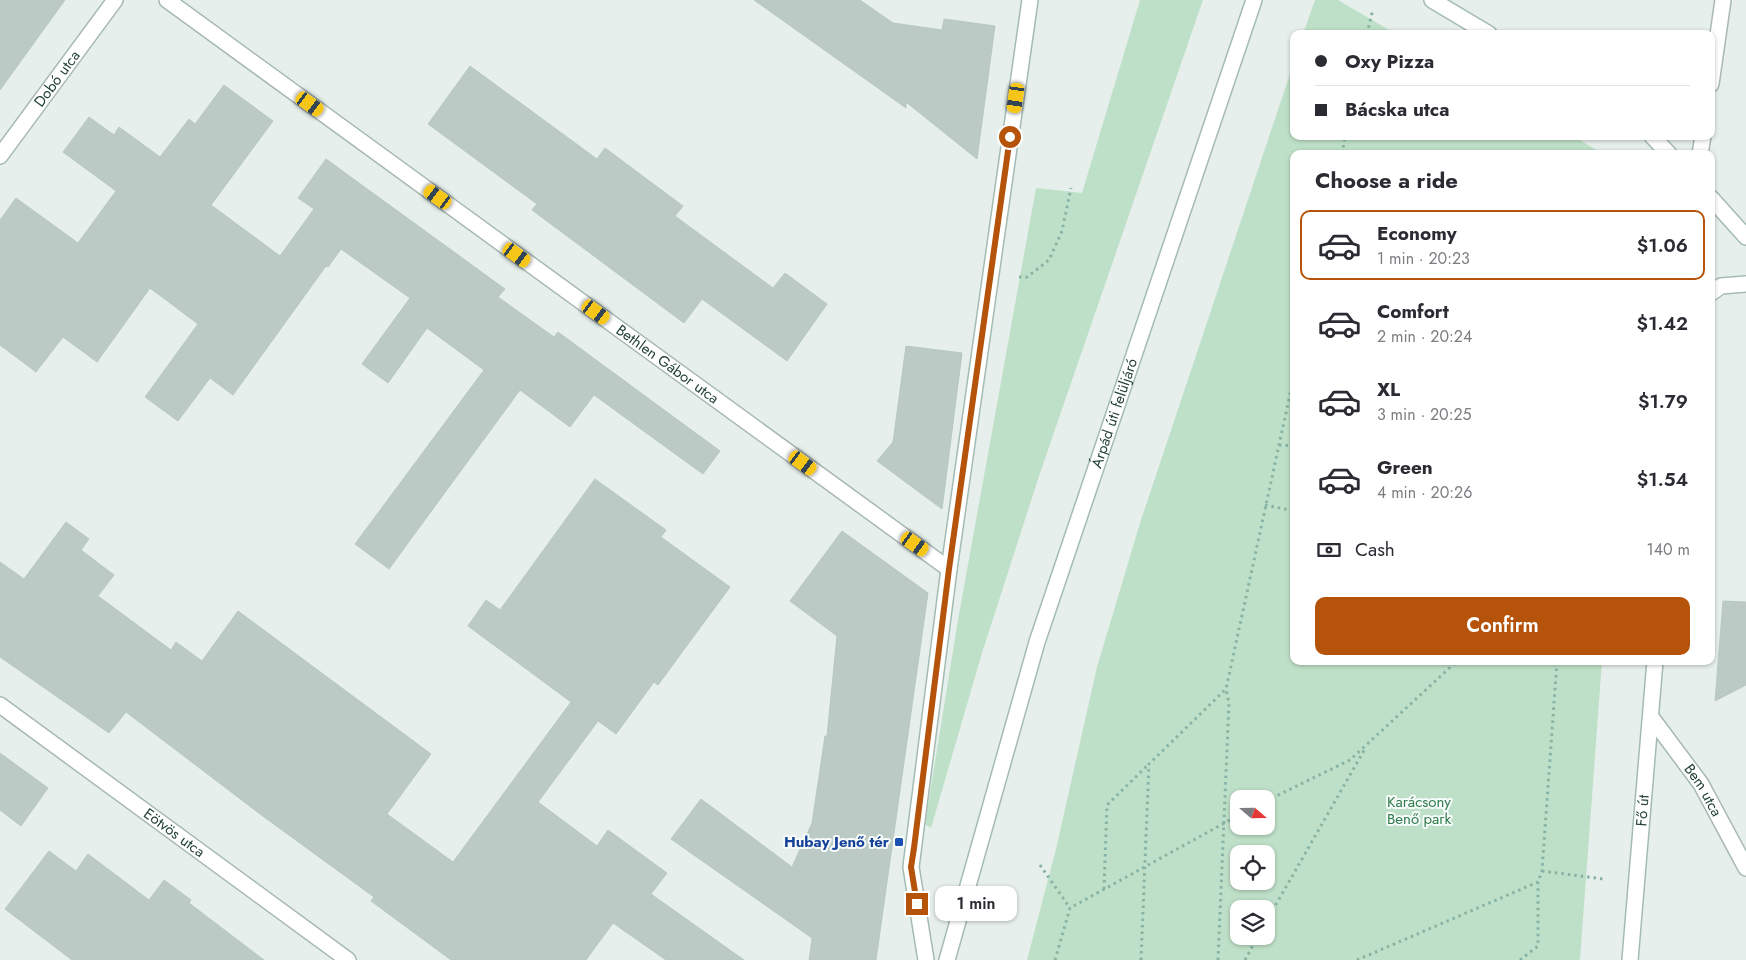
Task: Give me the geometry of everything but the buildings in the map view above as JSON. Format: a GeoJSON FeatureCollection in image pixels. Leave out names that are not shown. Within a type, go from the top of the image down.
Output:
{"type":"FeatureCollection","features":[{"type":"Feature","properties":{"kind":"street","name":"Dobó utca"},"geometry":{"type":"LineString","coordinates":[[0,156],[115,0]]}},
{"type":"Feature","properties":{"kind":"street","name":"Bethlen Gábor utca"},"geometry":{"type":"LineString","coordinates":[[167,0],[949,569]]}},
{"type":"Feature","properties":{"kind":"street"},"geometry":{"type":"LineString","coordinates":[[926,960],[911,867],[949,569],[1030,0]]}},
{"type":"Feature","properties":{"kind":"street","name":"Árpád úti felüljáró"},"geometry":{"type":"LineString","coordinates":[[947,960],[1037,642],[1254,0]]}},
{"type":"Feature","properties":{"kind":"street"},"geometry":{"type":"LineString","coordinates":[[1432,0],[1482,30]]}},
{"type":"Feature","properties":{"kind":"street"},"geometry":{"type":"LineString","coordinates":[[1715,56],[1723,0]]}},
{"type":"Feature","properties":{"kind":"street"},"geometry":{"type":"LineString","coordinates":[[1656,140],[1665,150]]}},
{"type":"Feature","properties":{"kind":"street"},"geometry":{"type":"LineString","coordinates":[[1715,202],[1746,237]]}},
{"type":"Feature","properties":{"kind":"street"},"geometry":{"type":"LineString","coordinates":[[1715,290],[1721,286],[1746,284]]}},
{"type":"Feature","properties":{"kind":"street","name":"Fő út"},"geometry":{"type":"LineString","coordinates":[[1630,960],[1655,665]]}},
{"type":"Feature","properties":{"kind":"street","name":"Eötvös utca"},"geometry":{"type":"LineString","coordinates":[[0,704],[348,960]]}},
{"type":"Feature","properties":{"kind":"street","name":"Bem utca"},"geometry":{"type":"LineString","coordinates":[[1650,718],[1700,784],[1746,868]]}},
{"type":"Feature","properties":{"kind":"path"},"geometry":{"type":"LineString","coordinates":[[1368,30],[1373,9]]}},
{"type":"Feature","properties":{"kind":"path"},"geometry":{"type":"LineString","coordinates":[[991,274],[1027,277],[1049,260],[1062,231],[1071,188]]}},
{"type":"Feature","properties":{"kind":"path"},"geometry":{"type":"LineString","coordinates":[[1218,960],[1228,703],[1226,689],[1290,394]]}},
{"type":"Feature","properties":{"kind":"path"},"geometry":{"type":"LineString","coordinates":[[1279,445],[1290,446]]}},
{"type":"Feature","properties":{"kind":"path"},"geometry":{"type":"LineString","coordinates":[[1265,505],[1290,510]]}},
{"type":"Feature","properties":{"kind":"path"},"geometry":{"type":"LineString","coordinates":[[1275,797],[1350,760],[1453,665]]}},
{"type":"Feature","properties":{"kind":"path"},"geometry":{"type":"LineString","coordinates":[[1520,960],[1538,946],[1538,882],[1542,871],[1557,665]]}},
{"type":"Feature","properties":{"kind":"path"},"geometry":{"type":"LineString","coordinates":[[1104,890],[1107,805],[1226,689]]}},
{"type":"Feature","properties":{"kind":"path"},"geometry":{"type":"LineString","coordinates":[[1275,906],[1368,745]]}},
{"type":"Feature","properties":{"kind":"path"},"geometry":{"type":"LineString","coordinates":[[1141,960],[1149,764]]}},
{"type":"Feature","properties":{"kind":"path"},"geometry":{"type":"LineString","coordinates":[[1055,960],[1070,908],[1144,869],[1230,820]]}},
{"type":"Feature","properties":{"kind":"path"},"geometry":{"type":"LineString","coordinates":[[1040,865],[1070,908]]}},
{"type":"Feature","properties":{"kind":"path"},"geometry":{"type":"LineString","coordinates":[[1542,871],[1603,879]]}},
{"type":"Feature","properties":{"kind":"path"},"geometry":{"type":"LineString","coordinates":[[1357,960],[1538,882]]}},
{"type":"Feature","properties":{"kind":"path"},"geometry":{"type":"LineString","coordinates":[[1245,960],[1253,945]]}},
{"type":"Feature","properties":{"kind":"green space"},"geometry":{"type":"Polygon","coordinates":[[[1140,0],[1203,0],[1039,476],[982,653],[931,828],[925,824],[958,620],[1036,188],[1082,193],[1140,0]]]}},
{"type":"Feature","properties":{"kind":"green space"},"geometry":{"type":"Polygon","coordinates":[[[1315,0],[1338,0],[1389,30],[1304,30],[1315,0]]]}},
{"type":"Feature","properties":{"kind":"green space","name":"Karácsony Benő park"},"geometry":{"type":"Polygon","coordinates":[[[1290,74],[1290,140],[1580,140],[1596,150],[1290,150],[1290,665],[1602,665],[1580,960],[1027,960],[1056,849],[1097,667],[1140,523],[1290,74]]]}},
{"type":"Feature","properties":{"kind":"place","name":"Hubay Jenő tér"},"geometry":{"type":"Point","coordinates":[899,842]}},
{"type":"Feature","properties":{"kind":"route"},"geometry":{"type":"LineString","coordinates":[[917,904],[911,867],[949,569],[1010,137]]}}]}
